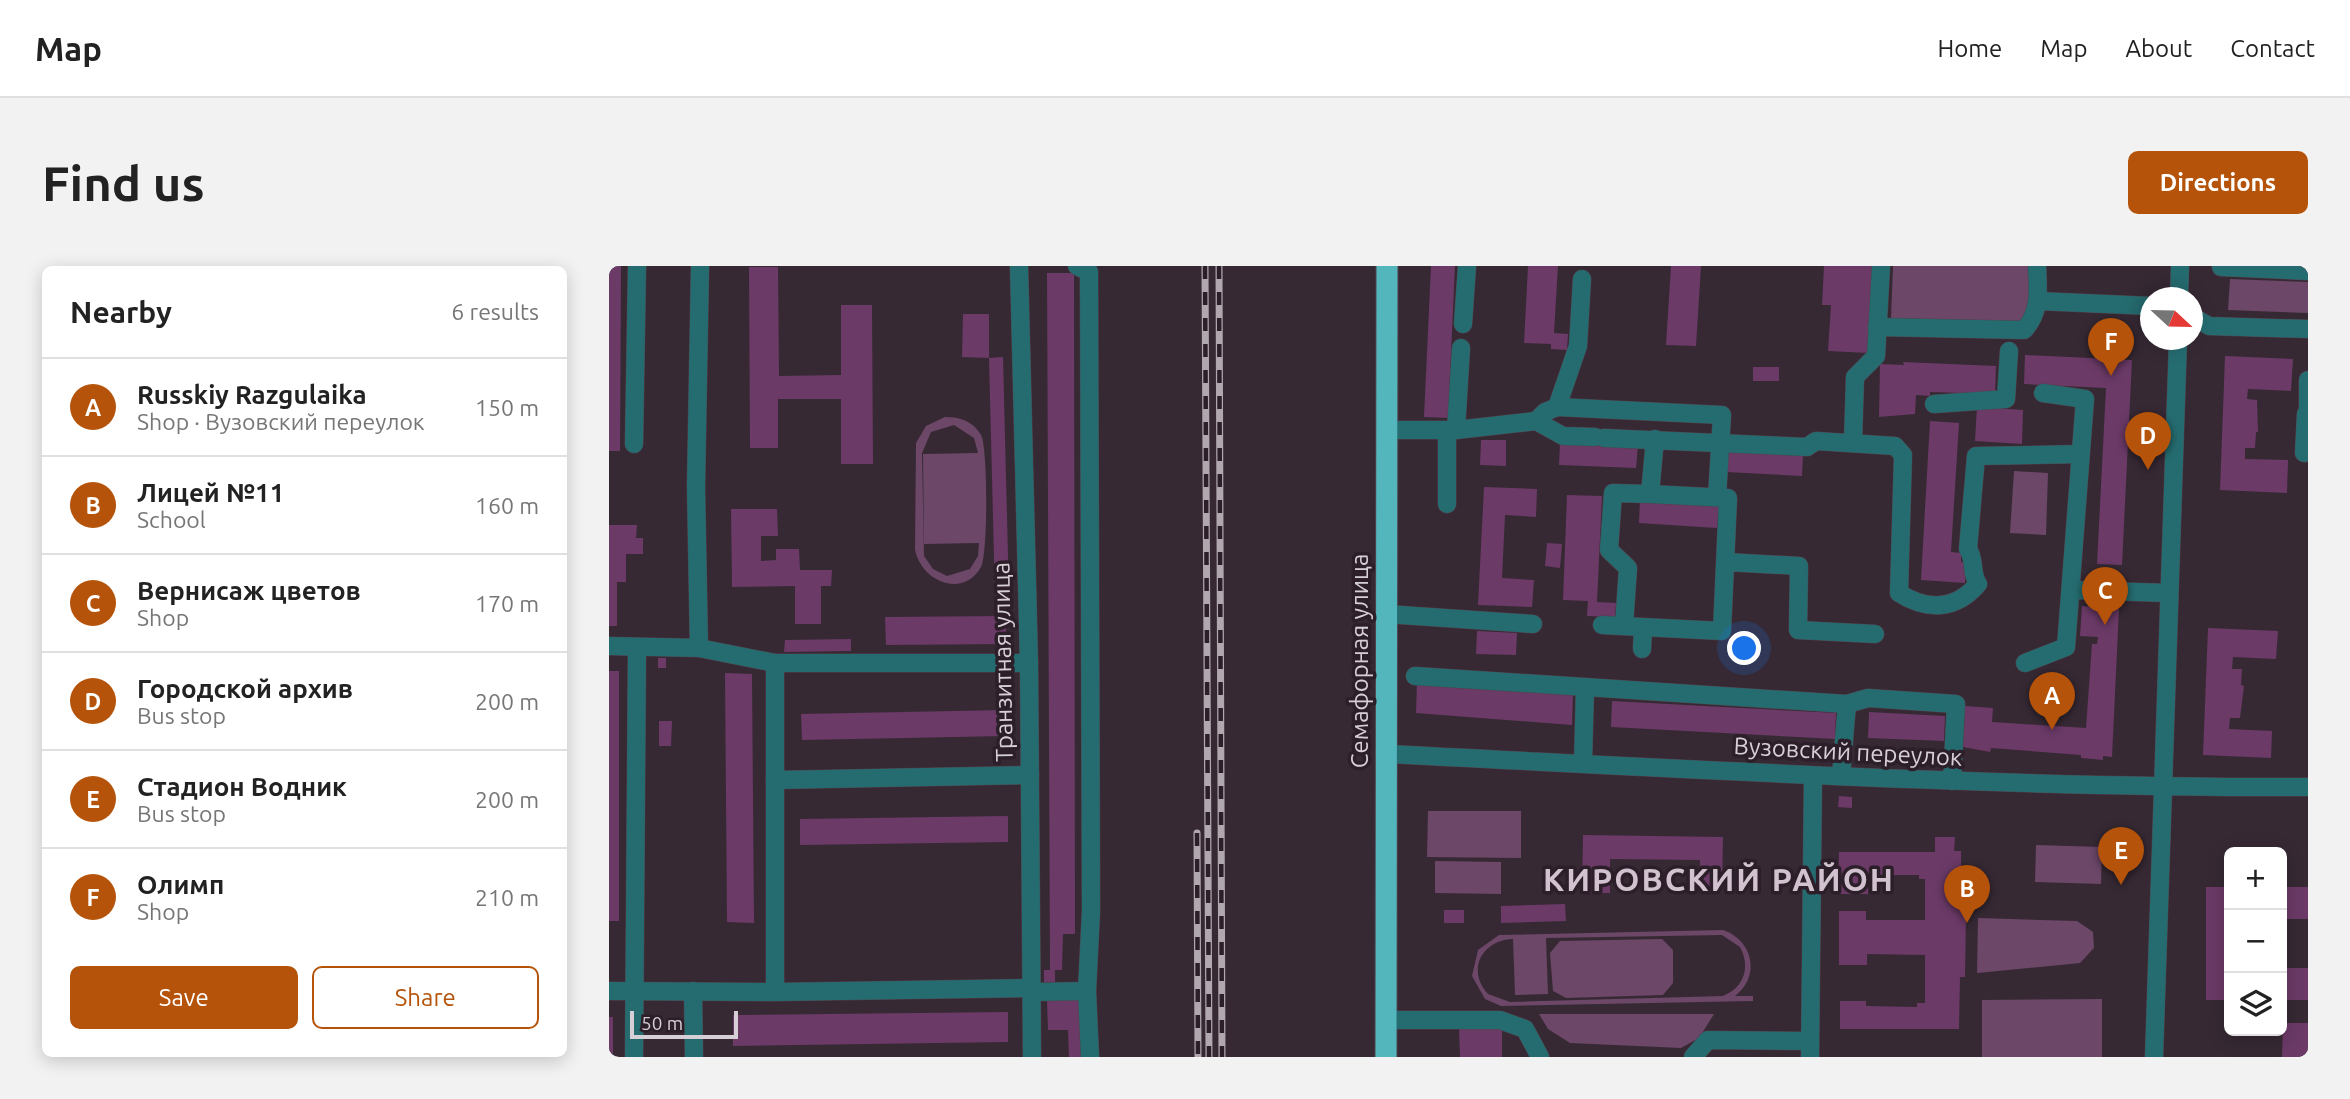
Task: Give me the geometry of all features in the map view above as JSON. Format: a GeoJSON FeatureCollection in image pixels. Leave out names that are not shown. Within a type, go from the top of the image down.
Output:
{"type":"FeatureCollection","features":[{"type":"Feature","properties":{"kind":"highway","name":"Семафорная улица"},"geometry":{"type":"LineString","coordinates":[[1386,1057],[1388,266]]}},
{"type":"Feature","properties":{"kind":"street"},"geometry":{"type":"LineString","coordinates":[[634,444],[637,266]]}},
{"type":"Feature","properties":{"kind":"street"},"geometry":{"type":"LineString","coordinates":[[699,648],[696,487],[700,266]]}},
{"type":"Feature","properties":{"kind":"street","name":"Транзитная улица"},"geometry":{"type":"LineString","coordinates":[[1019,266],[1029,663],[1032,1057]]}},
{"type":"Feature","properties":{"kind":"street"},"geometry":{"type":"LineString","coordinates":[[1077,266],[1089,272],[1091,911],[1087,991],[1090,1057]]}},
{"type":"Feature","properties":{"kind":"street"},"geometry":{"type":"LineString","coordinates":[[1463,324],[1467,266]]}},
{"type":"Feature","properties":{"kind":"street"},"geometry":{"type":"LineString","coordinates":[[1853,442],[1855,377],[1876,356],[1881,266]]}},
{"type":"Feature","properties":{"kind":"street"},"geometry":{"type":"LineString","coordinates":[[1877,327],[2024,330],[2033,320],[2038,301],[2037,266]]}},
{"type":"Feature","properties":{"kind":"street"},"geometry":{"type":"LineString","coordinates":[[2179,287],[2180,266]]}},
{"type":"Feature","properties":{"kind":"street"},"geometry":{"type":"LineString","coordinates":[[2221,267],[2308,271]]}},
{"type":"Feature","properties":{"kind":"street"},"geometry":{"type":"LineString","coordinates":[[1557,407],[1579,346],[1582,279]]}},
{"type":"Feature","properties":{"kind":"street"},"geometry":{"type":"LineString","coordinates":[[2038,301],[2140,306]]}},
{"type":"Feature","properties":{"kind":"street"},"geometry":{"type":"LineString","coordinates":[[2203,323],[2209,326],[2308,329]]}},
{"type":"Feature","properties":{"kind":"street"},"geometry":{"type":"LineString","coordinates":[[1447,504],[1451,431],[1461,348]]}},
{"type":"Feature","properties":{"kind":"street"},"geometry":{"type":"LineString","coordinates":[[2154,1057],[2178,350]]}},
{"type":"Feature","properties":{"kind":"street"},"geometry":{"type":"LineString","coordinates":[[1934,404],[2006,399],[2009,351]]}},
{"type":"Feature","properties":{"kind":"street"},"geometry":{"type":"LineString","coordinates":[[2304,453],[2308,380]]}},
{"type":"Feature","properties":{"kind":"street"},"geometry":{"type":"LineString","coordinates":[[2025,663],[2066,647],[2085,399],[2043,393]]}},
{"type":"Feature","properties":{"kind":"street"},"geometry":{"type":"LineString","coordinates":[[1536,421],[1545,412],[1557,407],[1722,415],[1717,497]]}},
{"type":"Feature","properties":{"kind":"street"},"geometry":{"type":"LineString","coordinates":[[1387,430],[1451,431],[1536,421],[1563,436],[1807,447],[1816,441],[1895,446],[1903,455],[1899,593],[1912,601],[1952,606],[1969,595],[1978,584],[1973,577],[1975,558],[1968,549],[1976,456],[2080,454]]}},
{"type":"Feature","properties":{"kind":"street"},"geometry":{"type":"LineString","coordinates":[[1650,494],[1655,439]]}},
{"type":"Feature","properties":{"kind":"street"},"geometry":{"type":"LineString","coordinates":[[1602,625],[1722,631],[1728,498],[1613,493],[1609,550],[1628,568],[1624,626]]}},
{"type":"Feature","properties":{"kind":"street"},"geometry":{"type":"LineString","coordinates":[[1725,562],[1799,566],[1798,630],[1875,634]]}},
{"type":"Feature","properties":{"kind":"street"},"geometry":{"type":"LineString","coordinates":[[2071,590],[2169,593]]}},
{"type":"Feature","properties":{"kind":"street"},"geometry":{"type":"LineString","coordinates":[[1386,614],[1533,624]]}},
{"type":"Feature","properties":{"kind":"street"},"geometry":{"type":"LineString","coordinates":[[1642,649],[1643,627]]}},
{"type":"Feature","properties":{"kind":"street"},"geometry":{"type":"LineString","coordinates":[[609,646],[699,648],[775,663],[1029,663]]}},
{"type":"Feature","properties":{"kind":"street"},"geometry":{"type":"LineString","coordinates":[[634,1057],[637,647]]}},
{"type":"Feature","properties":{"kind":"street"},"geometry":{"type":"LineString","coordinates":[[775,663],[775,992]]}},
{"type":"Feature","properties":{"kind":"street"},"geometry":{"type":"LineString","coordinates":[[1415,676],[1847,704],[1868,698],[1956,704],[1952,781]]}},
{"type":"Feature","properties":{"kind":"street"},"geometry":{"type":"LineString","coordinates":[[1583,763],[1585,688]]}},
{"type":"Feature","properties":{"kind":"street"},"geometry":{"type":"LineString","coordinates":[[1841,776],[1847,704]]}},
{"type":"Feature","properties":{"kind":"street","name":"Вузовский переулок"},"geometry":{"type":"LineString","coordinates":[[1386,754],[1952,781],[2162,787],[2308,787]]}},
{"type":"Feature","properties":{"kind":"street"},"geometry":{"type":"LineString","coordinates":[[775,780],[1030,775]]}},
{"type":"Feature","properties":{"kind":"street"},"geometry":{"type":"LineString","coordinates":[[1692,1057],[1708,1040],[1810,1049],[1813,776]]}},
{"type":"Feature","properties":{"kind":"street"},"geometry":{"type":"LineString","coordinates":[[609,991],[1087,991]]}},
{"type":"Feature","properties":{"kind":"street"},"geometry":{"type":"LineString","coordinates":[[693,991],[694,1057]]}},
{"type":"Feature","properties":{"kind":"street"},"geometry":{"type":"LineString","coordinates":[[1385,1020],[1500,1020],[1524,1029],[1540,1057]]}},
{"type":"Feature","properties":{"kind":"shaded area"},"geometry":{"type":"Polygon","coordinates":[[[1893,266],[2029,266],[2031,296],[2028,310],[2020,322],[1891,318],[1893,266]]]}},
{"type":"Feature","properties":{"kind":"shaded area"},"geometry":{"type":"Polygon","coordinates":[[[2230,279],[2308,282],[2308,313],[2228,310],[2230,279]]]}},
{"type":"Feature","properties":{"kind":"shaded area"},"geometry":{"type":"Polygon","coordinates":[[[945,417],[961,419],[970,423],[981,435],[985,459],[985,543],[981,567],[973,577],[963,582],[953,584],[933,577],[918,560],[915,549],[916,443],[926,426],[945,417]],[[954,425],[931,432],[922,453],[924,556],[933,569],[947,576],[970,569],[978,556],[979,543],[924,544],[923,454],[978,453],[974,438],[954,425]]]}},
{"type":"Feature","properties":{"kind":"shaded area"},"geometry":{"type":"Polygon","coordinates":[[[2014,471],[2048,473],[2046,535],[2010,533],[2014,471]]]}},
{"type":"Feature","properties":{"kind":"shaded area"},"geometry":{"type":"Polygon","coordinates":[[[1428,811],[1521,811],[1521,858],[1427,857],[1428,811]]]}},
{"type":"Feature","properties":{"kind":"shaded area"},"geometry":{"type":"Polygon","coordinates":[[[2036,845],[2102,847],[2101,884],[2035,882],[2036,845]]]}},
{"type":"Feature","properties":{"kind":"shaded area"},"geometry":{"type":"Polygon","coordinates":[[[1435,861],[1501,862],[1501,894],[1435,893],[1435,861]]]}},
{"type":"Feature","properties":{"kind":"shaded area"},"geometry":{"type":"Polygon","coordinates":[[[1978,918],[2077,921],[2093,932],[2094,948],[2080,963],[1977,973],[1978,918]]]}},
{"type":"Feature","properties":{"kind":"shaded area"},"geometry":{"type":"Polygon","coordinates":[[[1723,930],[1741,942],[1750,959],[1748,979],[1735,996],[1753,996],[1753,1001],[1501,1006],[1485,999],[1472,976],[1478,950],[1499,935],[1723,930]],[[1722,935],[1546,938],[1548,994],[1515,995],[1513,939],[1493,945],[1486,951],[1478,966],[1478,975],[1488,994],[1510,1002],[1723,996],[1741,982],[1745,962],[1740,947],[1722,935]]]}},
{"type":"Feature","properties":{"kind":"shaded area"},"geometry":{"type":"Polygon","coordinates":[[[1662,939],[1673,950],[1673,983],[1663,995],[1566,998],[1553,991],[1550,953],[1560,941],[1662,939]]]}},
{"type":"Feature","properties":{"kind":"shaded area"},"geometry":{"type":"Polygon","coordinates":[[[2102,999],[2102,1057],[1982,1057],[1982,1000],[2102,999]]]}},
{"type":"Feature","properties":{"kind":"shaded area"},"geometry":{"type":"Polygon","coordinates":[[[1539,1014],[1714,1014],[1699,1038],[1681,1048],[1570,1043],[1548,1029],[1539,1014]]]}},
{"type":"Feature","properties":{"kind":"building"},"geometry":{"type":"Polygon","coordinates":[[[609,266],[621,266],[620,451],[609,451],[609,266]]]}},
{"type":"Feature","properties":{"kind":"building"},"geometry":{"type":"Polygon","coordinates":[[[1431,266],[1455,266],[1448,418],[1424,417],[1431,266]]]}},
{"type":"Feature","properties":{"kind":"building"},"geometry":{"type":"Polygon","coordinates":[[[1528,266],[1558,266],[1554,333],[1568,334],[1567,350],[1551,349],[1551,344],[1524,343],[1528,266]]]}},
{"type":"Feature","properties":{"kind":"building"},"geometry":{"type":"Polygon","coordinates":[[[1671,266],[1701,266],[1696,346],[1666,345],[1671,266]]]}},
{"type":"Feature","properties":{"kind":"building"},"geometry":{"type":"Polygon","coordinates":[[[1824,266],[1873,266],[1868,353],[1828,351],[1831,305],[1822,305],[1824,266]]]}},
{"type":"Feature","properties":{"kind":"building"},"geometry":{"type":"Polygon","coordinates":[[[749,267],[778,267],[779,376],[841,375],[841,305],[872,305],[873,464],[841,464],[841,399],[778,399],[778,448],[750,448],[749,267]]]}},
{"type":"Feature","properties":{"kind":"building"},"geometry":{"type":"Polygon","coordinates":[[[1047,273],[1074,273],[1075,934],[1063,934],[1062,970],[1055,970],[1055,982],[1044,982],[1044,970],[1050,970],[1047,273]]]}},
{"type":"Feature","properties":{"kind":"building"},"geometry":{"type":"Polygon","coordinates":[[[963,314],[989,314],[989,358],[962,357],[963,314]]]}},
{"type":"Feature","properties":{"kind":"building"},"geometry":{"type":"Polygon","coordinates":[[[2025,355],[2132,360],[2122,565],[2097,564],[2106,388],[2024,384],[2025,355]]]}},
{"type":"Feature","properties":{"kind":"building"},"geometry":{"type":"Polygon","coordinates":[[[2225,356],[2293,359],[2291,391],[2248,389],[2247,399],[2257,400],[2258,432],[2255,448],[2245,448],[2245,459],[2288,460],[2287,493],[2220,490],[2225,356]]]}},
{"type":"Feature","properties":{"kind":"building"},"geometry":{"type":"Polygon","coordinates":[[[1003,357],[1009,597],[995,598],[989,358],[1003,357]]]}},
{"type":"Feature","properties":{"kind":"building"},"geometry":{"type":"Polygon","coordinates":[[[1903,362],[1996,366],[1995,394],[1930,392],[1930,396],[1916,395],[1915,414],[1879,417],[1880,364],[1904,365],[1903,362]]]}},
{"type":"Feature","properties":{"kind":"building"},"geometry":{"type":"Polygon","coordinates":[[[1753,367],[1779,367],[1779,381],[1753,381],[1753,367]]]}},
{"type":"Feature","properties":{"kind":"building"},"geometry":{"type":"Polygon","coordinates":[[[1977,407],[2023,410],[2022,444],[1975,441],[1977,407]]]}},
{"type":"Feature","properties":{"kind":"building"},"geometry":{"type":"Polygon","coordinates":[[[1930,421],[1959,423],[1951,552],[1961,553],[1961,562],[1966,563],[1965,583],[1921,580],[1930,421]]]}},
{"type":"Feature","properties":{"kind":"building"},"geometry":{"type":"Polygon","coordinates":[[[1481,440],[1506,440],[1506,466],[1480,465],[1481,440]]]}},
{"type":"Feature","properties":{"kind":"building"},"geometry":{"type":"Polygon","coordinates":[[[1560,443],[1638,446],[1636,468],[1559,465],[1560,443]]]}},
{"type":"Feature","properties":{"kind":"building"},"geometry":{"type":"Polygon","coordinates":[[[1727,451],[1803,454],[1802,476],[1726,472],[1727,451]]]}},
{"type":"Feature","properties":{"kind":"building"},"geometry":{"type":"Polygon","coordinates":[[[1484,487],[1537,489],[1536,517],[1505,515],[1502,578],[1534,580],[1532,607],[1478,605],[1484,487]]]}},
{"type":"Feature","properties":{"kind":"building"},"geometry":{"type":"Polygon","coordinates":[[[1567,495],[1602,496],[1597,602],[1616,603],[1615,617],[1587,616],[1588,601],[1563,600],[1567,495]]]}},
{"type":"Feature","properties":{"kind":"building"},"geometry":{"type":"Polygon","coordinates":[[[1640,500],[1719,504],[1717,528],[1639,523],[1640,500]]]}},
{"type":"Feature","properties":{"kind":"building"},"geometry":{"type":"Polygon","coordinates":[[[731,509],[777,509],[778,536],[761,536],[761,561],[776,560],[776,549],[799,549],[800,570],[832,570],[831,586],[821,586],[821,624],[795,624],[795,586],[732,587],[731,509]]]}},
{"type":"Feature","properties":{"kind":"building"},"geometry":{"type":"Polygon","coordinates":[[[609,525],[637,525],[636,538],[643,538],[643,554],[626,554],[626,582],[617,582],[617,626],[609,626],[609,525]]]}},
{"type":"Feature","properties":{"kind":"building"},"geometry":{"type":"Polygon","coordinates":[[[1547,543],[1562,544],[1560,568],[1545,566],[1547,543]]]}},
{"type":"Feature","properties":{"kind":"building"},"geometry":{"type":"Polygon","coordinates":[[[2082,606],[2119,609],[2112,757],[2103,756],[2103,760],[2081,758],[2081,755],[1991,748],[1990,752],[1963,747],[1965,706],[1993,708],[1992,722],[2086,728],[2092,644],[2097,644],[2098,637],[2080,636],[2082,606]]]}},
{"type":"Feature","properties":{"kind":"building"},"geometry":{"type":"Polygon","coordinates":[[[1006,616],[1006,644],[886,645],[885,617],[1006,616]]]}},
{"type":"Feature","properties":{"kind":"building"},"geometry":{"type":"Polygon","coordinates":[[[2208,628],[2278,631],[2276,659],[2233,657],[2232,669],[2242,669],[2241,685],[2244,686],[2240,718],[2230,718],[2229,729],[2272,731],[2271,758],[2203,755],[2208,628]]]}},
{"type":"Feature","properties":{"kind":"building"},"geometry":{"type":"Polygon","coordinates":[[[1477,631],[1517,633],[1516,655],[1476,654],[1477,631]]]}},
{"type":"Feature","properties":{"kind":"building"},"geometry":{"type":"Polygon","coordinates":[[[851,639],[851,651],[784,652],[785,640],[851,639]]]}},
{"type":"Feature","properties":{"kind":"building"},"geometry":{"type":"Polygon","coordinates":[[[658,658],[666,658],[666,668],[658,668],[658,658]]]}},
{"type":"Feature","properties":{"kind":"building"},"geometry":{"type":"Polygon","coordinates":[[[609,671],[619,671],[619,921],[609,921],[609,671]]]}},
{"type":"Feature","properties":{"kind":"building"},"geometry":{"type":"Polygon","coordinates":[[[725,673],[752,674],[754,923],[727,922],[725,673]]]}},
{"type":"Feature","properties":{"kind":"building"},"geometry":{"type":"Polygon","coordinates":[[[1417,683],[1573,694],[1572,725],[1416,713],[1417,683]]]}},
{"type":"Feature","properties":{"kind":"building"},"geometry":{"type":"Polygon","coordinates":[[[1612,701],[1836,713],[1835,739],[1611,727],[1612,701]]]}},
{"type":"Feature","properties":{"kind":"building"},"geometry":{"type":"Polygon","coordinates":[[[1005,710],[1006,736],[802,740],[801,714],[1005,710]]]}},
{"type":"Feature","properties":{"kind":"building"},"geometry":{"type":"Polygon","coordinates":[[[1869,712],[1945,716],[1944,741],[1868,738],[1869,712]]]}},
{"type":"Feature","properties":{"kind":"building"},"geometry":{"type":"Polygon","coordinates":[[[659,721],[672,721],[671,746],[659,746],[659,721]]]}},
{"type":"Feature","properties":{"kind":"building"},"geometry":{"type":"Polygon","coordinates":[[[1839,796],[1852,797],[1852,808],[1838,807],[1839,796]]]}},
{"type":"Feature","properties":{"kind":"building"},"geometry":{"type":"Polygon","coordinates":[[[1008,816],[1008,842],[800,845],[800,819],[1008,816]]]}},
{"type":"Feature","properties":{"kind":"building"},"geometry":{"type":"Polygon","coordinates":[[[1583,835],[1723,837],[1722,886],[1700,886],[1700,860],[1610,859],[1610,893],[1582,893],[1583,835]]]}},
{"type":"Feature","properties":{"kind":"building"},"geometry":{"type":"Polygon","coordinates":[[[1935,837],[1955,837],[1954,851],[1961,851],[1961,913],[1966,913],[1965,977],[1960,977],[1959,1029],[1840,1029],[1840,1001],[1866,1001],[1866,1006],[1917,1007],[1917,1003],[1925,1003],[1925,955],[1867,954],[1867,965],[1839,965],[1839,911],[1866,911],[1866,920],[1925,920],[1925,879],[1919,879],[1919,875],[1868,875],[1868,894],[1838,894],[1839,852],[1935,852],[1935,837]]]}},
{"type":"Feature","properties":{"kind":"building"},"geometry":{"type":"Polygon","coordinates":[[[2206,887],[2224,887],[2224,1000],[2206,1000],[2206,887]]]}},
{"type":"Feature","properties":{"kind":"building"},"geometry":{"type":"Polygon","coordinates":[[[2287,887],[2308,887],[2308,919],[2287,919],[2287,887]]]}},
{"type":"Feature","properties":{"kind":"building"},"geometry":{"type":"Polygon","coordinates":[[[1565,904],[1566,921],[1501,923],[1501,906],[1565,904]]]}},
{"type":"Feature","properties":{"kind":"building"},"geometry":{"type":"Polygon","coordinates":[[[1444,910],[1464,910],[1464,923],[1444,923],[1444,910]]]}},
{"type":"Feature","properties":{"kind":"building"},"geometry":{"type":"Polygon","coordinates":[[[2287,968],[2308,968],[2308,1000],[2287,1000],[2287,968]]]}},
{"type":"Feature","properties":{"kind":"building"},"geometry":{"type":"Polygon","coordinates":[[[1079,999],[1081,1057],[1069,1057],[1068,1030],[1048,1030],[1047,1000],[1079,999]]]}},
{"type":"Feature","properties":{"kind":"building"},"geometry":{"type":"Polygon","coordinates":[[[1008,1012],[1008,1042],[733,1046],[733,1015],[1008,1012]]]}},
{"type":"Feature","properties":{"kind":"building"},"geometry":{"type":"Polygon","coordinates":[[[609,1017],[613,1017],[613,1057],[609,1057],[609,1017]]]}},
{"type":"Feature","properties":{"kind":"building"},"geometry":{"type":"Polygon","coordinates":[[[2287,1023],[2308,1023],[2308,1057],[2282,1057],[2283,1036],[2287,1036],[2287,1023]]]}},
{"type":"Feature","properties":{"kind":"building"},"geometry":{"type":"Polygon","coordinates":[[[1459,1028],[1502,1028],[1502,1057],[1460,1057],[1459,1028]]]}},
{"type":"Feature","properties":{"kind":"railway"},"geometry":{"type":"LineString","coordinates":[[1205,266],[1209,1057]]}},
{"type":"Feature","properties":{"kind":"railway"},"geometry":{"type":"LineString","coordinates":[[1219,266],[1222,1057]]}},
{"type":"Feature","properties":{"kind":"railway"},"geometry":{"type":"LineString","coordinates":[[1197,833],[1198,1057]]}},
{"type":"Feature","properties":{"kind":"place","name":"Олимп"},"geometry":{"type":"Point","coordinates":[2111,376]}},
{"type":"Feature","properties":{"kind":"place","name":"Городской архив"},"geometry":{"type":"Point","coordinates":[2148,470]}},
{"type":"Feature","properties":{"kind":"place","name":"Вернисаж цветов"},"geometry":{"type":"Point","coordinates":[2105,625]}},
{"type":"Feature","properties":{"kind":"place","name":"Russkiy Razgulaika"},"geometry":{"type":"Point","coordinates":[2052,730]}},
{"type":"Feature","properties":{"kind":"place","name":"Стадион Водник"},"geometry":{"type":"Point","coordinates":[2121,885]}},
{"type":"Feature","properties":{"kind":"place","name":"Лицей №11"},"geometry":{"type":"Point","coordinates":[1967,923]}},
{"type":"Feature","properties":{"kind":"district","name":"КИРОВСКИЙ РАЙОН"},"geometry":{"type":"Point","coordinates":[1719,880]}}]}
